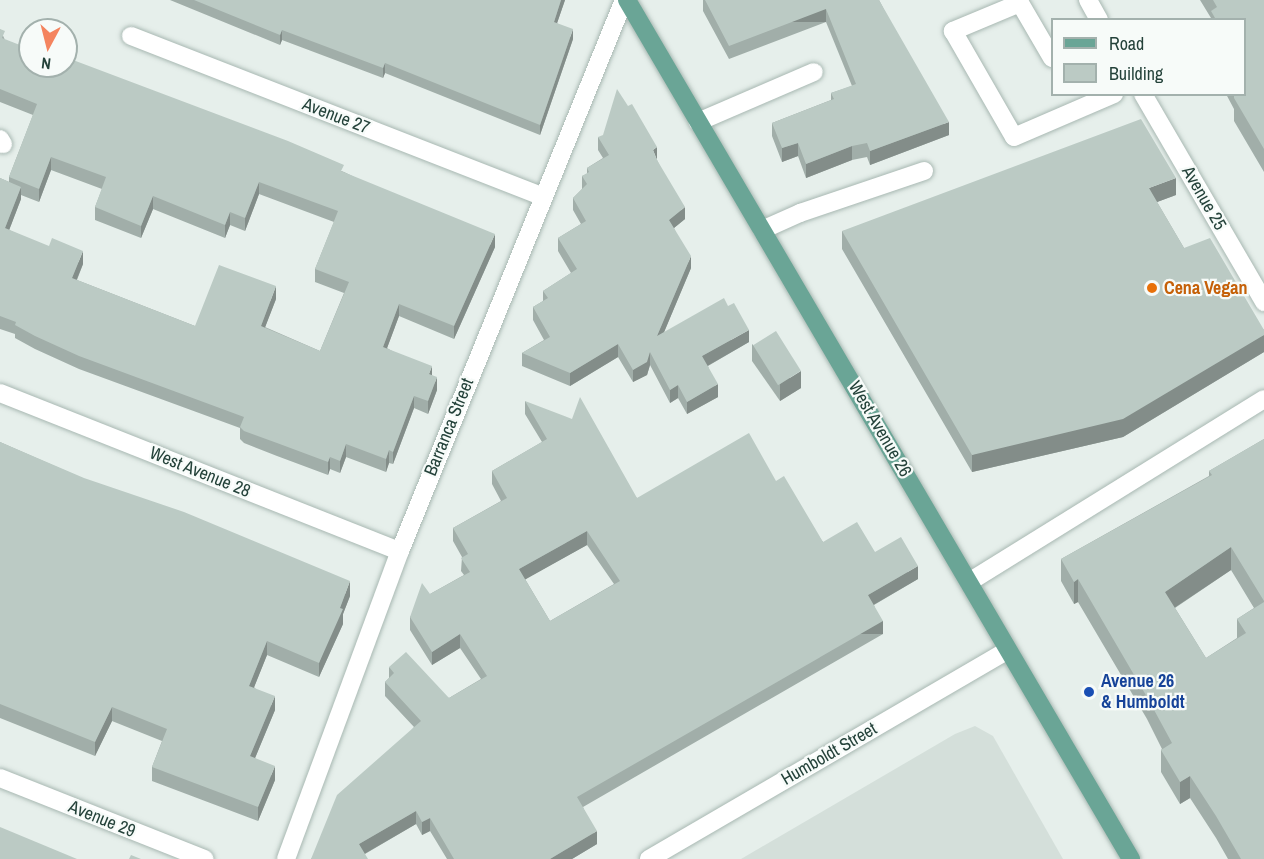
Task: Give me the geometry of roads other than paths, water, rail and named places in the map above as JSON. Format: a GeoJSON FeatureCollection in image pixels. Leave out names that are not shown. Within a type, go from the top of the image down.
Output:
{"type":"FeatureCollection","features":[{"type":"Feature","properties":{"kind":"main road","name":"West Avenue 26"},"geometry":{"type":"LineString","coordinates":[[626,0],[1131,859]]}},
{"type":"Feature","properties":{"kind":"street","name":"Barranca Street"},"geometry":{"type":"LineString","coordinates":[[286,859],[400,551],[542,196],[626,0]]}},
{"type":"Feature","properties":{"kind":"street"},"geometry":{"type":"LineString","coordinates":[[1088,0],[1099,18]]}},
{"type":"Feature","properties":{"kind":"street"},"geometry":{"type":"LineString","coordinates":[[1051,55],[1020,3],[953,30],[1014,137],[1077,101],[1103,96]]}},
{"type":"Feature","properties":{"kind":"street","name":"Avenue 27"},"geometry":{"type":"LineString","coordinates":[[131,36],[542,196]]}},
{"type":"Feature","properties":{"kind":"street"},"geometry":{"type":"LineString","coordinates":[[698,122],[814,72]]}},
{"type":"Feature","properties":{"kind":"street","name":"Avenue 25"},"geometry":{"type":"LineString","coordinates":[[1144,96],[1264,302]]}},
{"type":"Feature","properties":{"kind":"street"},"geometry":{"type":"LineString","coordinates":[[762,230],[800,213],[924,171]]}},
{"type":"Feature","properties":{"kind":"street","name":"West Avenue 28"},"geometry":{"type":"LineString","coordinates":[[0,393],[400,551]]}},
{"type":"Feature","properties":{"kind":"street"},"geometry":{"type":"LineString","coordinates":[[969,582],[1264,399]]}},
{"type":"Feature","properties":{"kind":"street","name":"Humboldt Street"},"geometry":{"type":"LineString","coordinates":[[649,859],[1008,650]]}},
{"type":"Feature","properties":{"kind":"street","name":"Avenue 29"},"geometry":{"type":"LineString","coordinates":[[0,778],[205,859]]}},
{"type":"Feature","properties":{"kind":"place","name":"Cena Vegan"},"geometry":{"type":"Point","coordinates":[1152,288]}},
{"type":"Feature","properties":{"kind":"place","name":"Avenue 26 & Humboldt"},"geometry":{"type":"Point","coordinates":[1089,692]}}]}
